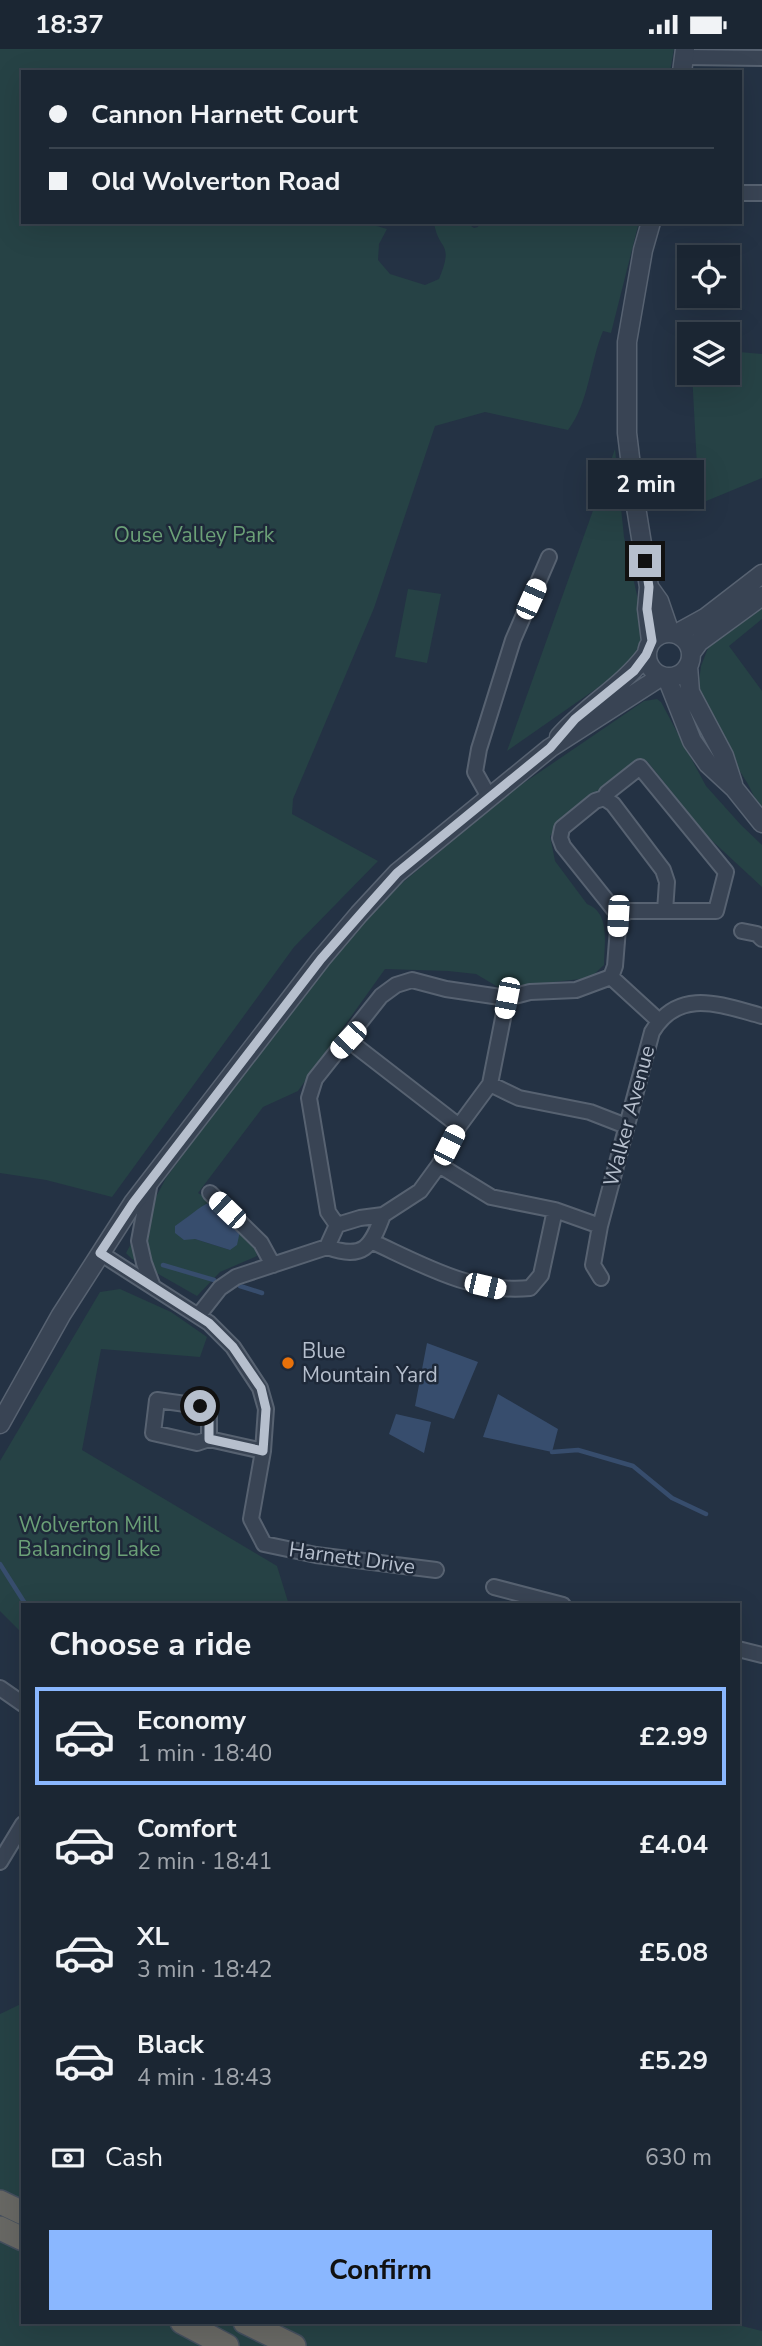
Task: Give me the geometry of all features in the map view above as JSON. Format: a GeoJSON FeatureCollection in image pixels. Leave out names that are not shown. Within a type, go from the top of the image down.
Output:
{"type":"FeatureCollection","features":[{"type":"Feature","properties":{"kind":"highway"},"geometry":{"type":"LineString","coordinates":[[0,2203],[21,2212]]}},
{"type":"Feature","properties":{"kind":"highway"},"geometry":{"type":"LineString","coordinates":[[0,2228],[21,2238]]}},
{"type":"Feature","properties":{"kind":"highway"},"geometry":{"type":"LineString","coordinates":[[186,2324],[227,2346]]}},
{"type":"Feature","properties":{"kind":"highway"},"geometry":{"type":"LineString","coordinates":[[249,2324],[294,2346]]}},
{"type":"Feature","properties":{"kind":"street"},"geometry":{"type":"LineString","coordinates":[[684,59],[762,58]]}},
{"type":"Feature","properties":{"kind":"street"},"geometry":{"type":"LineString","coordinates":[[742,194],[762,193]]}},
{"type":"Feature","properties":{"kind":"street"},"geometry":{"type":"LineString","coordinates":[[650,224],[643,250],[627,342],[627,433],[636,507],[654,594],[664,621],[673,634],[686,642],[690,692],[724,756],[734,788]]}},
{"type":"Feature","properties":{"kind":"street"},"geometry":{"type":"LineString","coordinates":[[489,797],[475,772],[479,750],[513,640],[549,557]]}},
{"type":"Feature","properties":{"kind":"street"},"geometry":{"type":"LineString","coordinates":[[550,748],[575,719],[634,671],[657,637],[673,634],[694,624],[762,574]]}},
{"type":"Feature","properties":{"kind":"street"},"geometry":{"type":"LineString","coordinates":[[654,594],[677,619],[694,624]]}},
{"type":"Feature","properties":{"kind":"street"},"geometry":{"type":"LineString","coordinates":[[654,594],[647,609],[650,668],[664,677],[692,741],[708,764],[734,788],[762,823]]}},
{"type":"Feature","properties":{"kind":"street"},"geometry":{"type":"LineString","coordinates":[[0,1425],[61,1315],[150,1181],[321,959],[397,873],[550,748],[643,688],[664,677],[679,675],[699,642],[762,596]]}},
{"type":"Feature","properties":{"kind":"street"},"geometry":{"type":"LineString","coordinates":[[643,688],[662,695],[682,715]]}},
{"type":"Feature","properties":{"kind":"street"},"geometry":{"type":"LineString","coordinates":[[337,1225],[328,1212],[309,1098],[315,1079],[381,996],[396,985],[412,980],[446,989],[507,998],[530,992],[576,990],[611,977],[615,966],[618,916],[563,846],[560,838],[562,828],[595,801],[604,798],[640,767],[726,872],[716,911],[629,911],[618,916]]}},
{"type":"Feature","properties":{"kind":"street"},"geometry":{"type":"LineString","coordinates":[[604,798],[613,804],[663,870],[667,882],[665,911]]}},
{"type":"Feature","properties":{"kind":"street"},"geometry":{"type":"LineString","coordinates":[[742,931],[757,934],[762,939]]}},
{"type":"Feature","properties":{"kind":"street"},"geometry":{"type":"LineString","coordinates":[[611,977],[659,1021]]}},
{"type":"Feature","properties":{"kind":"street"},"geometry":{"type":"LineString","coordinates":[[327,1247],[337,1225],[383,1215],[419,1191],[439,1165],[459,1126],[490,1084],[507,998]]}},
{"type":"Feature","properties":{"kind":"street","name":"Walker Avenue"},"geometry":{"type":"LineString","coordinates":[[601,1279],[593,1265],[600,1227],[652,1032],[659,1021],[678,1007],[699,1001],[762,1016]]}},
{"type":"Feature","properties":{"kind":"street"},"geometry":{"type":"LineString","coordinates":[[348,1040],[459,1126]]}},
{"type":"Feature","properties":{"kind":"street"},"geometry":{"type":"LineString","coordinates":[[490,1084],[519,1098],[590,1112],[626,1126]]}},
{"type":"Feature","properties":{"kind":"street"},"geometry":{"type":"LineString","coordinates":[[439,1165],[491,1197],[555,1210],[600,1227]]}},
{"type":"Feature","properties":{"kind":"street"},"geometry":{"type":"LineString","coordinates":[[150,1181],[139,1241],[153,1287]]}},
{"type":"Feature","properties":{"kind":"street"},"geometry":{"type":"LineString","coordinates":[[210,1193],[261,1243],[273,1265]]}},
{"type":"Feature","properties":{"kind":"street"},"geometry":{"type":"LineString","coordinates":[[373,1242],[443,1275],[505,1290],[530,1288],[541,1275],[555,1210]]}},
{"type":"Feature","properties":{"kind":"street"},"geometry":{"type":"LineString","coordinates":[[198,1316],[220,1288],[236,1277],[327,1247],[344,1253],[361,1250],[373,1242],[383,1215]]}},
{"type":"Feature","properties":{"kind":"street","name":"Harnett Drive"},"geometry":{"type":"LineString","coordinates":[[100,1253],[209,1323],[233,1347],[261,1388],[266,1409],[263,1451],[251,1519],[264,1544],[317,1555],[436,1570]]}},
{"type":"Feature","properties":{"kind":"street"},"geometry":{"type":"LineString","coordinates":[[209,1439],[263,1451]]}},
{"type":"Feature","properties":{"kind":"street"},"geometry":{"type":"LineString","coordinates":[[494,1587],[555,1603]]}},
{"type":"Feature","properties":{"kind":"street"},"geometry":{"type":"LineString","coordinates":[[740,1650],[762,1655]]}},
{"type":"Feature","properties":{"kind":"street"},"geometry":{"type":"LineString","coordinates":[[0,1688],[21,1703]]}},
{"type":"Feature","properties":{"kind":"street"},"geometry":{"type":"LineString","coordinates":[[0,1862],[6,1836],[21,1825]]}},
{"type":"Feature","properties":{"kind":"green space","name":"Ouse Valley Park"},"geometry":{"type":"Polygon","coordinates":[[[0,49],[674,49],[670,70],[21,70],[21,224],[370,224],[387,229],[379,244],[378,260],[390,274],[425,285],[439,279],[446,258],[434,224],[468,224],[474,228],[479,224],[638,224],[611,333],[603,331],[585,395],[568,430],[485,412],[435,426],[374,608],[293,799],[292,814],[378,861],[294,947],[112,1197],[46,1180],[0,1173],[0,49]]]}},
{"type":"Feature","properties":{"kind":"green space"},"geometry":{"type":"Polygon","coordinates":[[[740,352],[762,354],[762,478],[699,504],[693,385],[740,385],[740,352]]]}},
{"type":"Feature","properties":{"kind":"green space"},"geometry":{"type":"Polygon","coordinates":[[[615,449],[624,537],[645,631],[636,661],[507,751],[615,449]]]}},
{"type":"Feature","properties":{"kind":"green space"},"geometry":{"type":"Polygon","coordinates":[[[408,589],[441,594],[427,663],[395,657],[408,589]]]}},
{"type":"Feature","properties":{"kind":"green space"},"geometry":{"type":"Polygon","coordinates":[[[762,602],[762,619],[729,646],[762,691],[762,813],[727,751],[698,689],[701,666],[708,648],[762,602]]]}},
{"type":"Feature","properties":{"kind":"green space"},"geometry":{"type":"Polygon","coordinates":[[[657,699],[661,702],[706,786],[762,845],[762,887],[708,837],[647,761],[550,836],[555,861],[587,904],[600,914],[605,930],[604,965],[590,978],[503,990],[476,974],[385,969],[298,1091],[263,1107],[198,1193],[209,1199],[254,1244],[257,1256],[220,1272],[197,1296],[132,1259],[126,1253],[166,1178],[327,959],[401,884],[512,791],[644,701],[657,699]],[[195,1214],[175,1226],[184,1239],[195,1239],[230,1250],[195,1214]]]}},
{"type":"Feature","properties":{"kind":"green space","name":"Wolverton Mill Balancing Lake"},"geometry":{"type":"Polygon","coordinates":[[[120,1289],[171,1312],[207,1337],[200,1357],[101,1349],[82,1450],[277,1566],[288,1603],[21,1603],[21,1632],[0,1611],[0,1461],[100,1292],[120,1289]]]}},
{"type":"Feature","properties":{"kind":"green space"},"geometry":{"type":"Polygon","coordinates":[[[21,2004],[21,2324],[740,2324],[740,2321],[742,2326],[762,2331],[762,2346],[0,2346],[0,2014],[21,2004]]]}},
{"type":"Feature","properties":{"kind":"water"},"geometry":{"type":"Polygon","coordinates":[[[210,1202],[240,1231],[237,1245],[230,1250],[195,1239],[184,1240],[175,1233],[175,1226],[210,1202]]]}},
{"type":"Feature","properties":{"kind":"water"},"geometry":{"type":"Polygon","coordinates":[[[427,1343],[478,1362],[454,1419],[415,1406],[427,1343]]]}},
{"type":"Feature","properties":{"kind":"water"},"geometry":{"type":"Polygon","coordinates":[[[498,1394],[558,1429],[552,1452],[483,1437],[498,1394]]]}},
{"type":"Feature","properties":{"kind":"water"},"geometry":{"type":"Polygon","coordinates":[[[396,1414],[431,1422],[424,1453],[389,1434],[396,1414]]]}},
{"type":"Feature","properties":{"kind":"waterway"},"geometry":{"type":"LineString","coordinates":[[163,1265],[214,1280]]}},
{"type":"Feature","properties":{"kind":"waterway"},"geometry":{"type":"LineString","coordinates":[[240,1286],[262,1293]]}},
{"type":"Feature","properties":{"kind":"waterway"},"geometry":{"type":"LineString","coordinates":[[552,1452],[578,1450],[633,1466],[672,1498],[706,1514]]}},
{"type":"Feature","properties":{"kind":"waterway"},"geometry":{"type":"LineString","coordinates":[[0,1564],[25,1603]]}},
{"type":"Feature","properties":{"kind":"place","name":"Blue Mountain Yard"},"geometry":{"type":"Point","coordinates":[288,1363]}},
{"type":"Feature","properties":{"kind":"route"},"geometry":{"type":"LineString","coordinates":[[200,1406],[209,1414],[209,1439],[263,1451],[266,1409],[261,1388],[233,1347],[209,1323],[100,1253],[133,1203],[321,959],[397,873],[550,748],[575,719],[634,671],[652,641],[647,609],[649,587],[645,561]]}}]}
